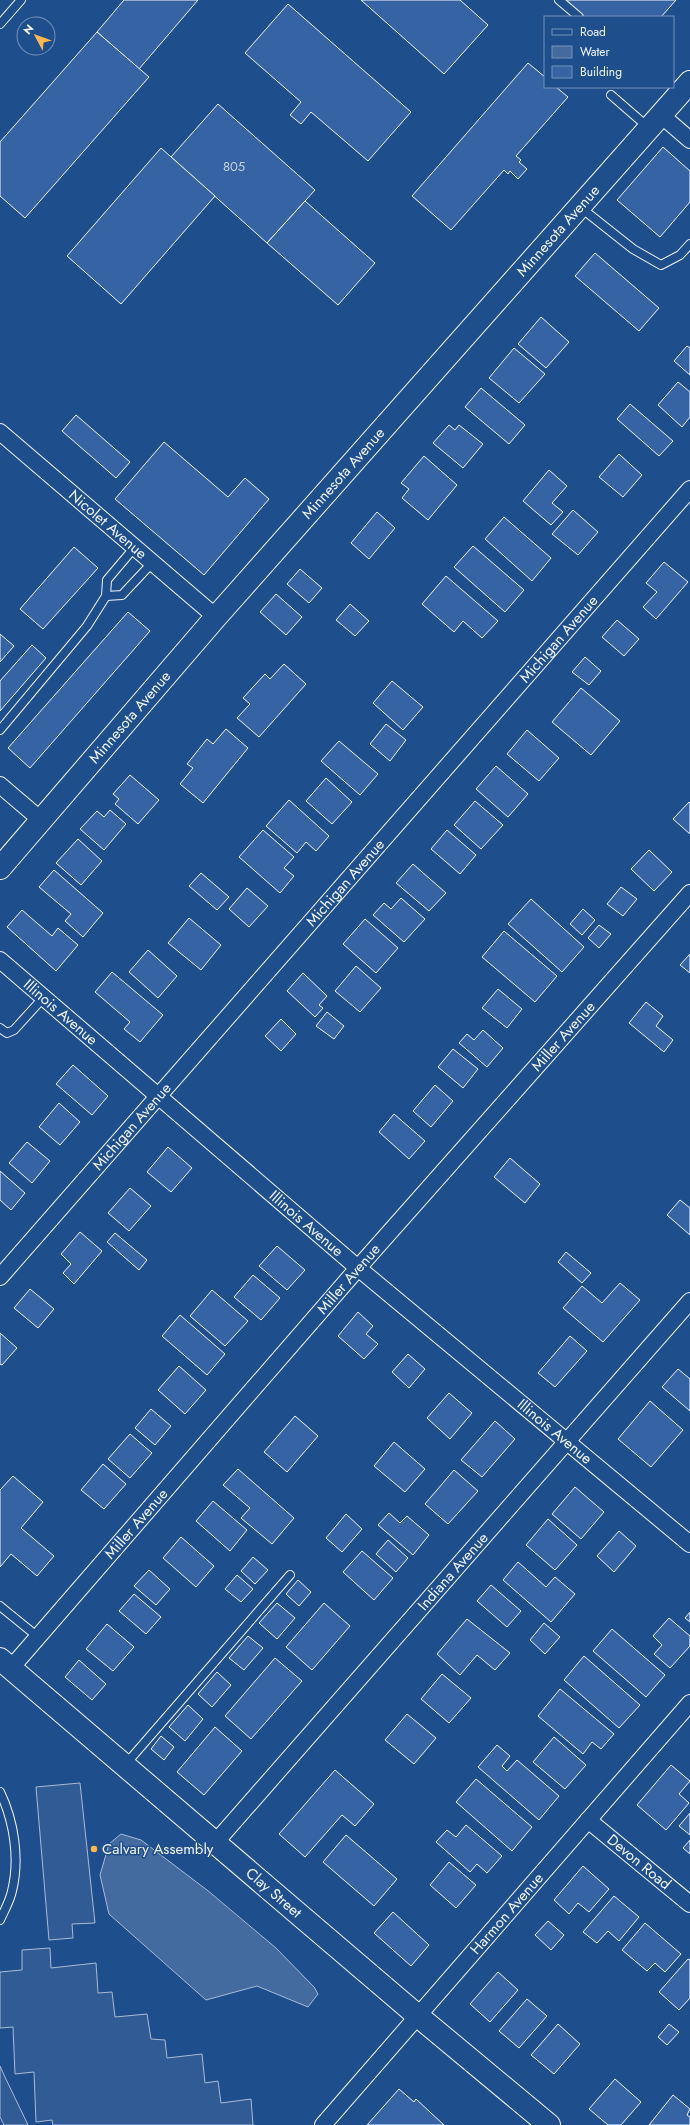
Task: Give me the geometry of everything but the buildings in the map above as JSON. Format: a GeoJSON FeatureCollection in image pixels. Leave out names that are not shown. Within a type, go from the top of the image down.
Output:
{"type":"FeatureCollection","features":[{"type":"Feature","properties":{"kind":"street","name":"Minnesota Avenue"},"geometry":{"type":"LineString","coordinates":[[0,868],[216,617],[690,83]]}},
{"type":"Feature","properties":{"kind":"street"},"geometry":{"type":"LineString","coordinates":[[655,122],[690,140]]}},
{"type":"Feature","properties":{"kind":"street","name":"Nicolet Avenue"},"geometry":{"type":"LineString","coordinates":[[0,432],[152,564],[216,617]]}},
{"type":"Feature","properties":{"kind":"street","name":"Michigan Avenue"},"geometry":{"type":"LineString","coordinates":[[0,1277],[690,489]]}},
{"type":"Feature","properties":{"kind":"street"},"geometry":{"type":"LineString","coordinates":[[0,785],[41,820]]}},
{"type":"Feature","properties":{"kind":"street","name":"Miller Avenue"},"geometry":{"type":"LineString","coordinates":[[6,1664],[38,1637],[358,1268],[690,894]]}},
{"type":"Feature","properties":{"kind":"street","name":"Illinois Avenue"},"geometry":{"type":"LineString","coordinates":[[0,960],[358,1268],[568,1441],[690,1544]]}},
{"type":"Feature","properties":{"kind":"street","name":"Indiana Avenue"},"geometry":{"type":"LineString","coordinates":[[215,1843],[690,1301]]}},
{"type":"Feature","properties":{"kind":"street","name":"Clay Street"},"geometry":{"type":"LineString","coordinates":[[6,1664],[548,2125]]}},
{"type":"Feature","properties":{"kind":"street","name":"Harmon Avenue"},"geometry":{"type":"LineString","coordinates":[[323,2125],[690,1703]]}},
{"type":"Feature","properties":{"kind":"street","name":"Devon Road"},"geometry":{"type":"LineString","coordinates":[[588,1820],[690,1904]]}},
{"type":"Feature","properties":{"kind":"lane"},"geometry":{"type":"LineString","coordinates":[[0,24],[21,0]]}},
{"type":"Feature","properties":{"kind":"lane"},"geometry":{"type":"LineString","coordinates":[[559,0],[578,16]]}},
{"type":"Feature","properties":{"kind":"lane"},"geometry":{"type":"LineString","coordinates":[[611,95],[655,122]]}},
{"type":"Feature","properties":{"kind":"lane"},"geometry":{"type":"LineString","coordinates":[[580,206],[634,250],[660,265],[680,255],[690,244]]}},
{"type":"Feature","properties":{"kind":"lane"},"geometry":{"type":"LineString","coordinates":[[0,730],[87,626],[106,596],[107,580],[134,548]]}},
{"type":"Feature","properties":{"kind":"lane"},"geometry":{"type":"LineString","coordinates":[[106,596],[122,595],[152,564]]}},
{"type":"Feature","properties":{"kind":"lane"},"geometry":{"type":"LineString","coordinates":[[0,1028],[7,1033],[14,1030],[43,998]]}},
{"type":"Feature","properties":{"kind":"lane"},"geometry":{"type":"LineString","coordinates":[[125,1766],[290,1575]]}},
{"type":"Feature","properties":{"kind":"lane"},"geometry":{"type":"LineString","coordinates":[[0,1606],[38,1637]]}},
{"type":"Feature","properties":{"kind":"lane"},"geometry":{"type":"LineString","coordinates":[[0,1792],[10,1812],[15,1854],[12,1891],[0,1920]]}},
{"type":"Feature","properties":{"kind":"shaded area"},"geometry":{"type":"Polygon","coordinates":[[[80,1783],[95,1923],[72,1924],[73,1938],[49,1940],[36,1787],[80,1783]]]}},
{"type":"Feature","properties":{"kind":"shaded area"},"geometry":{"type":"Polygon","coordinates":[[[50,1948],[51,1968],[96,1963],[98,1993],[112,1992],[115,2017],[147,2014],[151,2039],[165,2040],[167,2058],[202,2054],[205,2083],[218,2081],[221,2103],[251,2099],[253,2125],[53,2125],[52,2120],[36,2122],[34,2072],[15,2074],[13,2027],[0,2028],[0,1972],[22,1970],[22,1950],[50,1948]]]}},
{"type":"Feature","properties":{"kind":"shaded area"},"geometry":{"type":"Polygon","coordinates":[[[0,2066],[28,2125],[4,2125],[0,2117],[0,2066]]]}},
{"type":"Feature","properties":{"kind":"water"},"geometry":{"type":"Polygon","coordinates":[[[121,1834],[141,1840],[207,1890],[276,1948],[314,1987],[318,1994],[308,2007],[257,1986],[206,2000],[109,1914],[100,1875],[109,1844],[121,1834]]]}},
{"type":"Feature","properties":{"kind":"place","name":"Calvary Assembly"},"geometry":{"type":"Point","coordinates":[94,1849]}}]}
